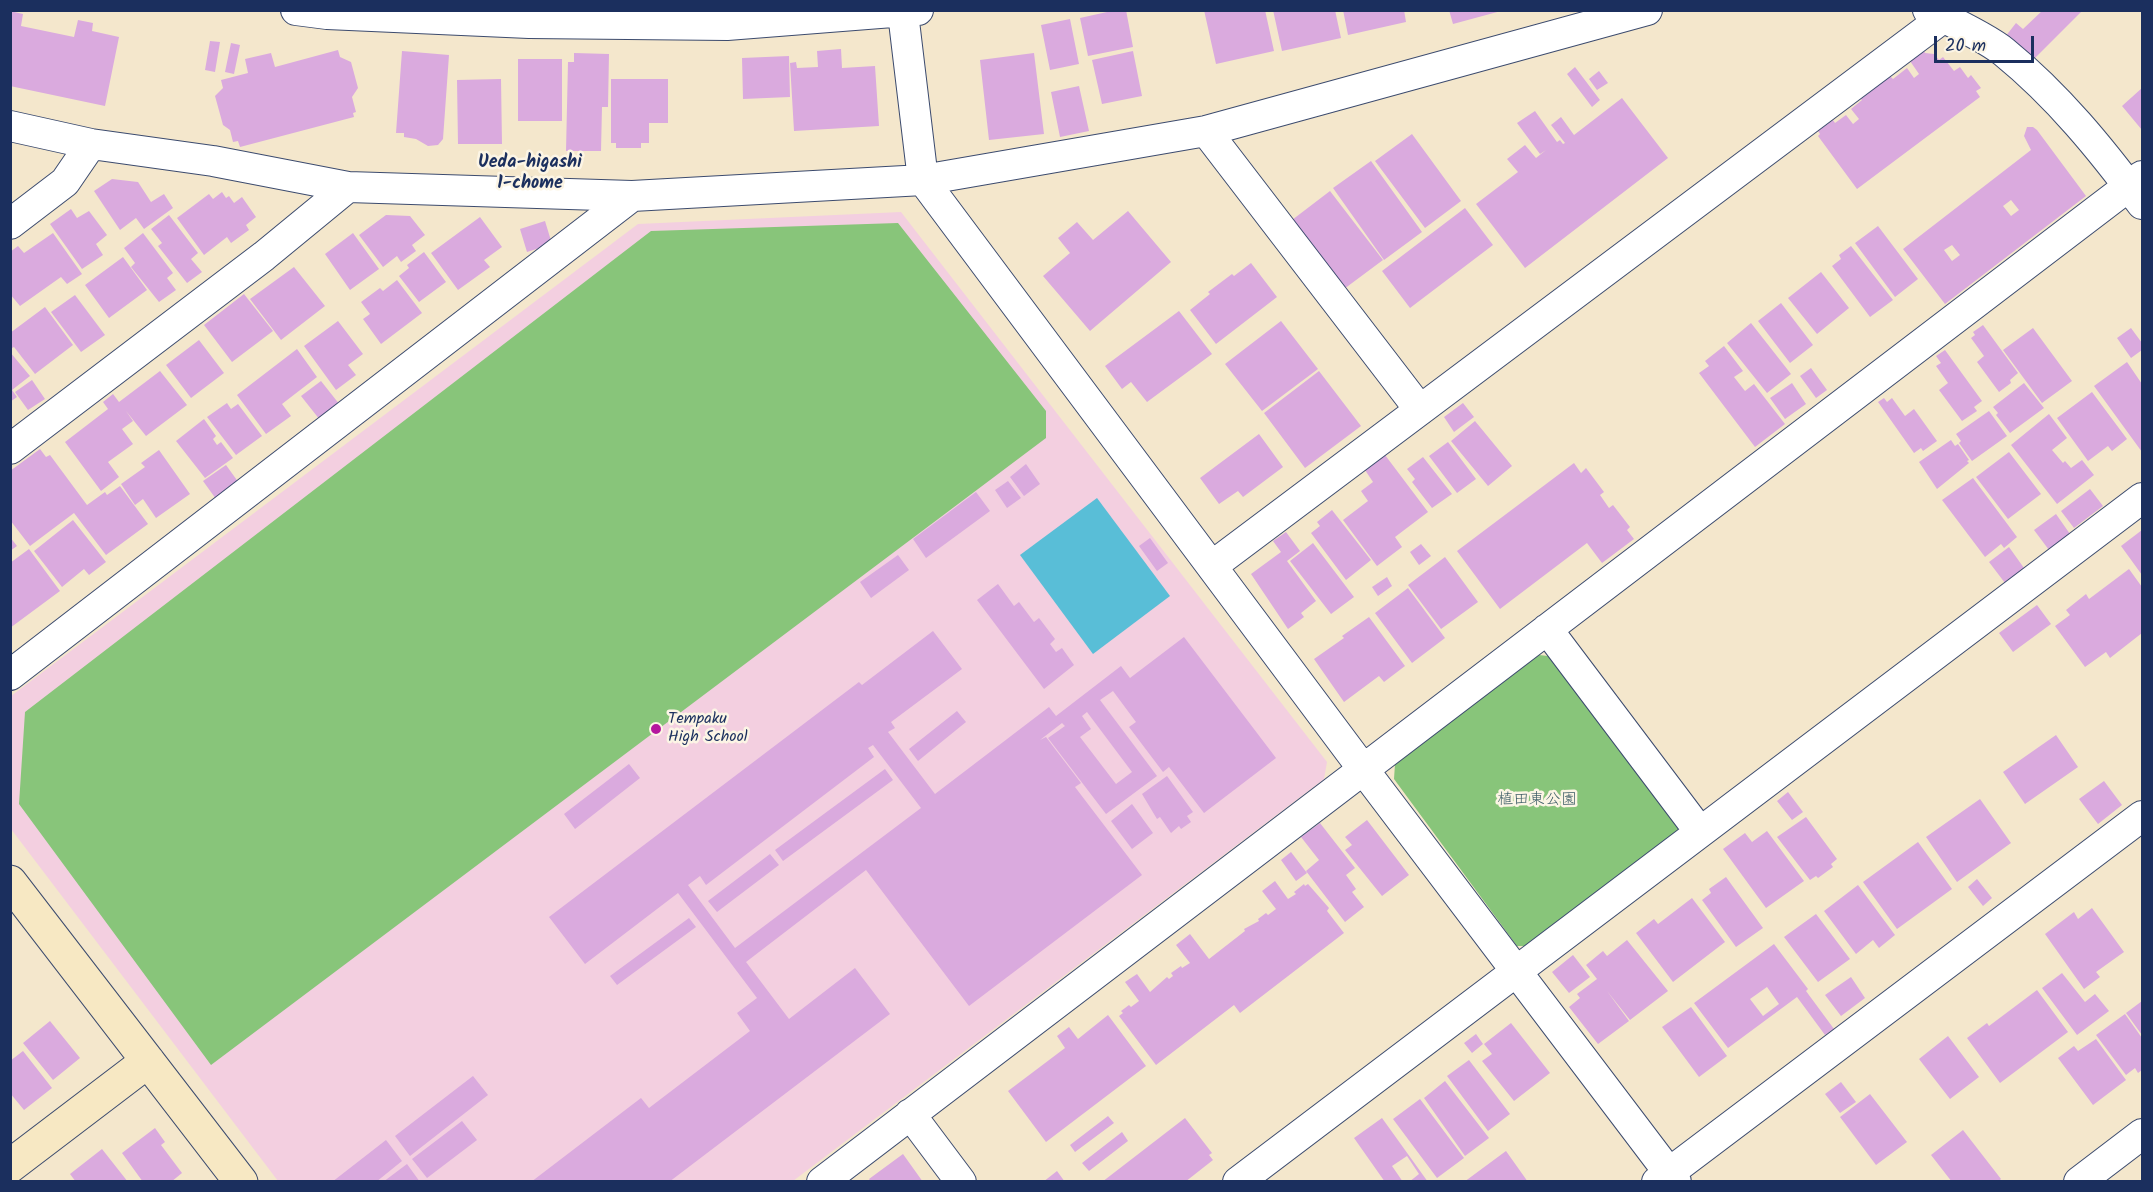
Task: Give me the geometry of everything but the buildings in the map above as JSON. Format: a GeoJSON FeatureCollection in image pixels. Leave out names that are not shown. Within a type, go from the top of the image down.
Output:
{"type":"FeatureCollection","features":[{"type":"Feature","properties":{"kind":"street"},"geometry":{"type":"LineString","coordinates":[[296,10],[327,14],[529,23],[728,25],[910,12],[923,180],[1363,769],[1517,970],[1668,1178],[2142,816]]}},
{"type":"Feature","properties":{"kind":"street"},"geometry":{"type":"LineString","coordinates":[[10,126],[91,144],[213,161],[348,187],[632,196],[923,180],[1206,131],[1647,10]]}},
{"type":"Feature","properties":{"kind":"street"},"geometry":{"type":"LineString","coordinates":[[822,1182],[1547,629],[2138,188],[2070,112],[2011,58],[1936,14],[1420,410],[1212,566]]}},
{"type":"Feature","properties":{"kind":"street"},"geometry":{"type":"LineString","coordinates":[[1206,131],[1420,410]]}},
{"type":"Feature","properties":{"kind":"street"},"geometry":{"type":"LineString","coordinates":[[10,224],[65,182],[91,144]]}},
{"type":"Feature","properties":{"kind":"street"},"geometry":{"type":"LineString","coordinates":[[10,449],[264,256],[348,187]]}},
{"type":"Feature","properties":{"kind":"street"},"geometry":{"type":"LineString","coordinates":[[10,675],[632,196]]}},
{"type":"Feature","properties":{"kind":"street"},"geometry":{"type":"LineString","coordinates":[[1238,1182],[2142,498]]}},
{"type":"Feature","properties":{"kind":"street"},"geometry":{"type":"LineString","coordinates":[[1547,629],[1700,832]]}},
{"type":"Feature","properties":{"kind":"street"},"geometry":{"type":"LineString","coordinates":[[10,882],[241,1182]]}},
{"type":"Feature","properties":{"kind":"street"},"geometry":{"type":"LineString","coordinates":[[10,1166],[148,1061]]}},
{"type":"Feature","properties":{"kind":"street"},"geometry":{"type":"LineString","coordinates":[[910,1114],[961,1182]]}},
{"type":"Feature","properties":{"kind":"street"},"geometry":{"type":"LineString","coordinates":[[2079,1182],[2142,1134]]}},
{"type":"Feature","properties":{"kind":"shaded area","name":"Tempaku High School"},"geometry":{"type":"Polygon","coordinates":[[[901,212],[1327,762],[1324,779],[793,1181],[278,1181],[11,829],[11,696],[638,224],[901,212]]]}},
{"type":"Feature","properties":{"kind":"green space"},"geometry":{"type":"Polygon","coordinates":[[[898,223],[1046,411],[1046,438],[211,1065],[19,804],[25,712],[651,231],[898,223]]]}},
{"type":"Feature","properties":{"kind":"green space","name":"植田東公園"},"geometry":{"type":"Polygon","coordinates":[[[1539,655],[1557,657],[1679,821],[1677,839],[1532,946],[1517,946],[1394,779],[1395,764],[1539,655]]]}},
{"type":"Feature","properties":{"kind":"water"},"geometry":{"type":"Polygon","coordinates":[[[1097,498],[1170,596],[1093,654],[1020,555],[1097,498]]]}},
{"type":"Feature","properties":{"kind":"place","name":"Tempaku High School"},"geometry":{"type":"Point","coordinates":[656,729]}},
{"type":"Feature","properties":{"kind":"district","name":"Ueda-higashi 1-chome"},"geometry":{"type":"Point","coordinates":[530,174]}}]}
